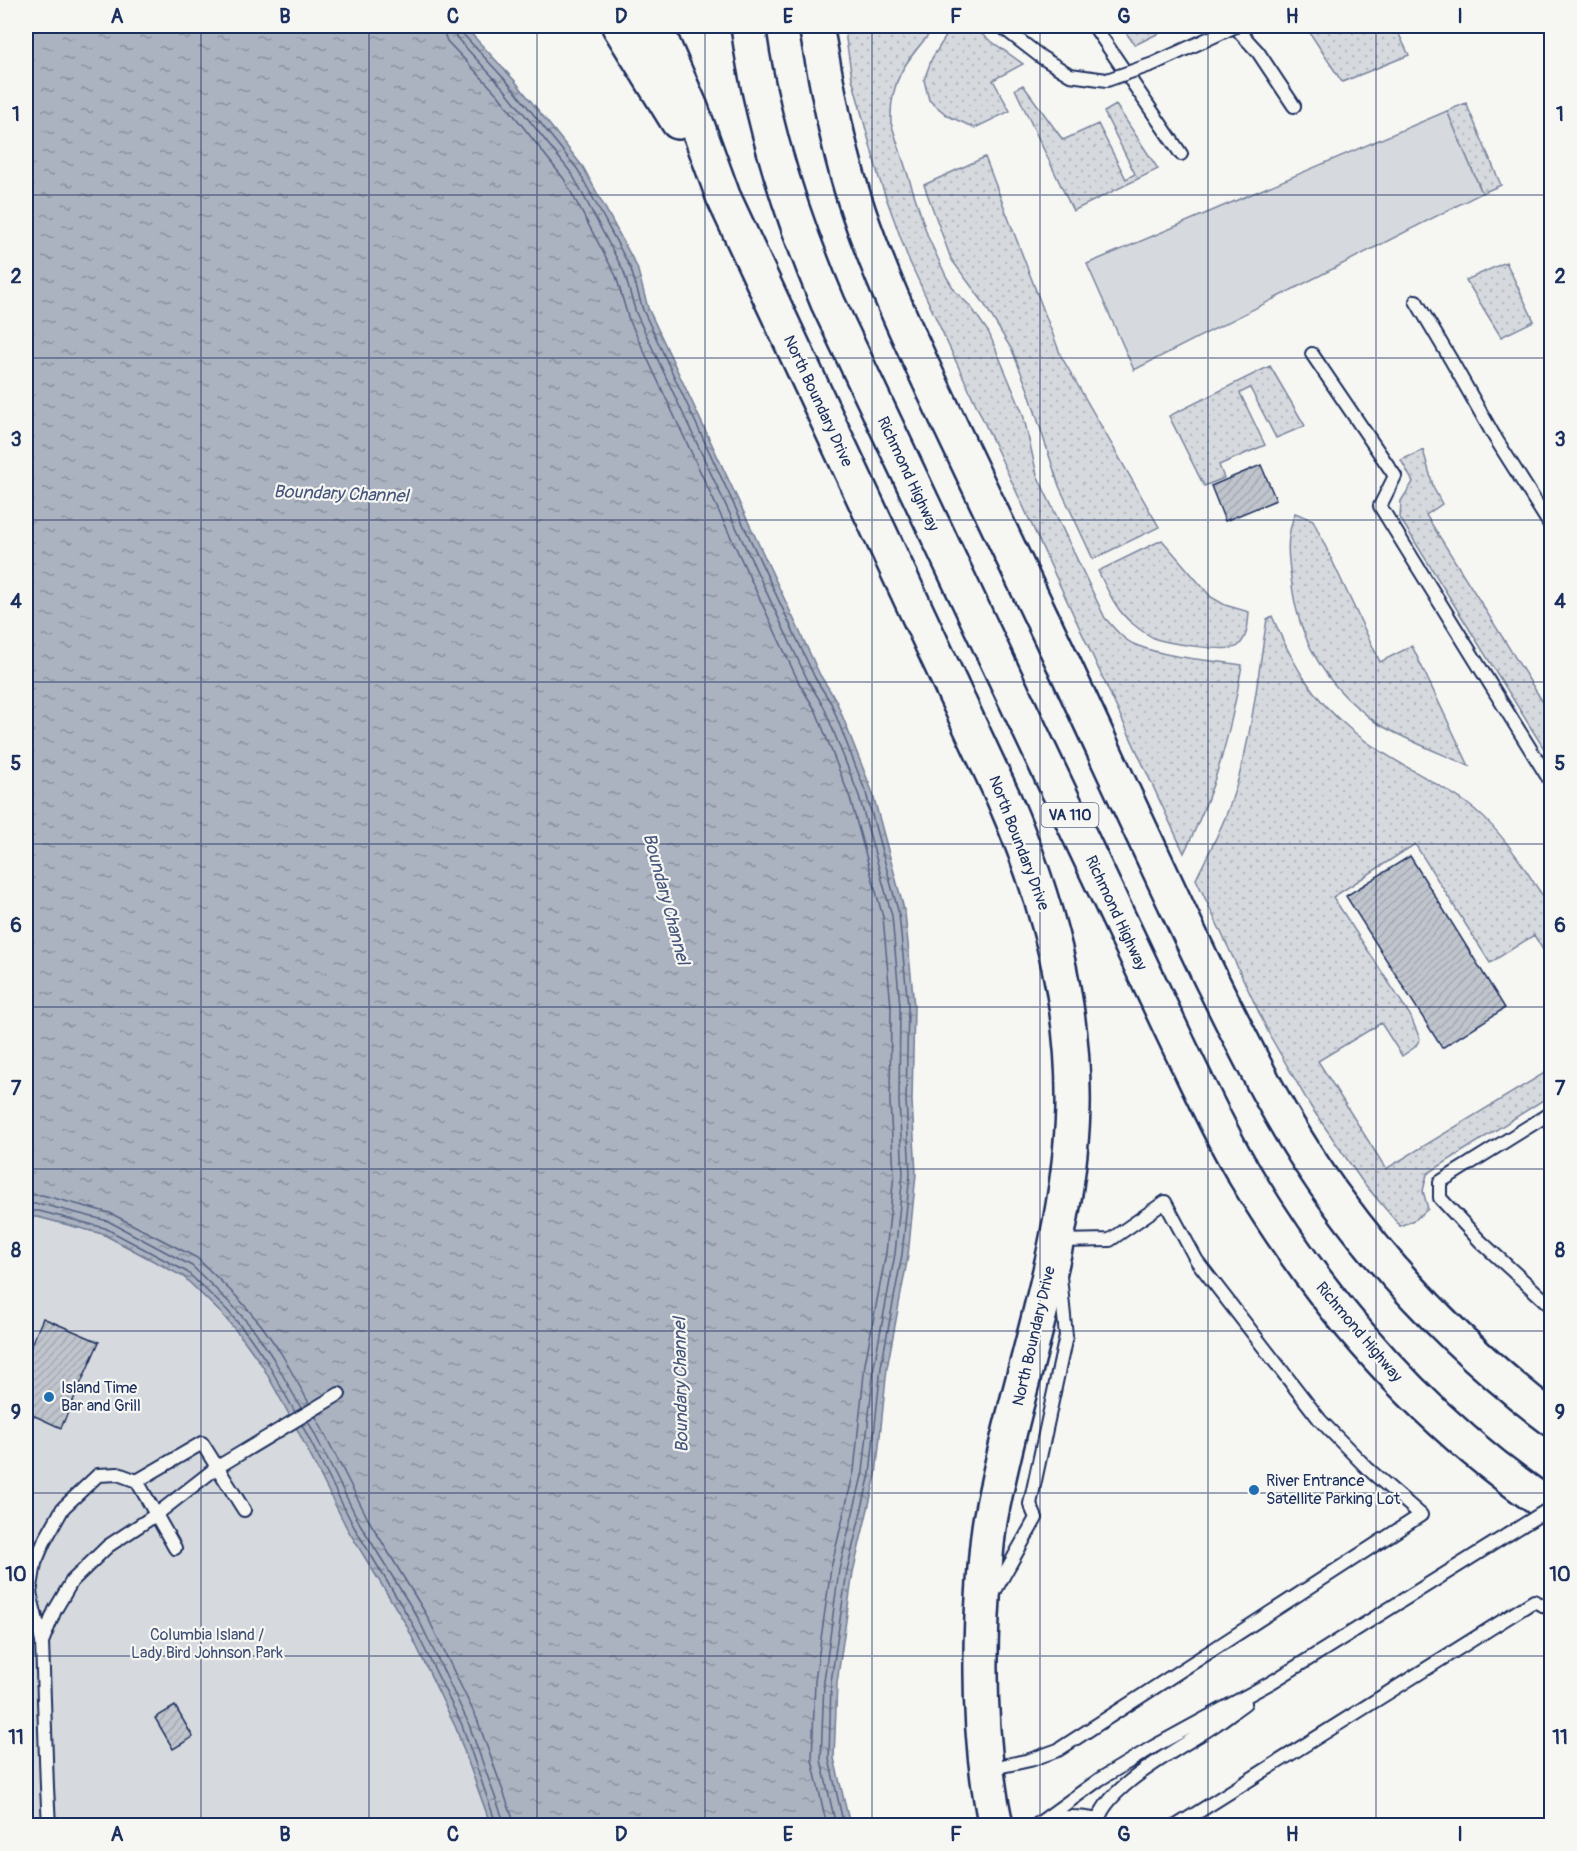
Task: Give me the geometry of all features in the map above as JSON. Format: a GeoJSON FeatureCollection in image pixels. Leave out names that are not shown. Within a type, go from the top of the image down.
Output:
{"type":"FeatureCollection","features":[{"type":"Feature","properties":{"kind":"main road","name":"North Boundary Drive"},"geometry":{"type":"LineString","coordinates":[[620,26],[723,196]]}},
{"type":"Feature","properties":{"kind":"main road","name":"North Boundary Drive"},"geometry":{"type":"LineString","coordinates":[[656,26],[723,196],[1003,797],[1039,889],[1057,954],[1068,1020],[1072,1072],[1071,1137],[1056,1241],[992,1512],[986,1548],[980,1683],[987,1769],[996,1826]]}},
{"type":"Feature","properties":{"kind":"main road","name":"Richmond Highway"},"geometry":{"type":"LineString","coordinates":[[748,26],[762,108],[775,155],[798,228],[828,303],[1176,1040],[1242,1170],[1287,1241],[1349,1326],[1425,1408],[1497,1467],[1551,1507]]}},
{"type":"Feature","properties":{"kind":"main road"},"geometry":{"type":"LineString","coordinates":[[816,26],[838,138],[856,204],[875,255],[927,376],[1199,954],[1269,1092],[1303,1152],[1338,1203],[1381,1256],[1425,1306],[1474,1354],[1551,1419]]}},
{"type":"Feature","properties":{"kind":"lane"},"geometry":{"type":"LineString","coordinates":[[1001,26],[1041,57],[1070,75],[1107,80],[1153,64],[1235,26],[1258,52],[1294,106]]}},
{"type":"Feature","properties":{"kind":"lane"},"geometry":{"type":"LineString","coordinates":[[1094,26],[1181,154]]}},
{"type":"Feature","properties":{"kind":"lane"},"geometry":{"type":"LineString","coordinates":[[1416,301],[1494,436],[1551,528]]}},
{"type":"Feature","properties":{"kind":"lane"},"geometry":{"type":"LineString","coordinates":[[1312,354],[1395,476],[1380,506],[1551,784]]}},
{"type":"Feature","properties":{"kind":"lane"},"geometry":{"type":"LineString","coordinates":[[1551,1112],[1440,1182],[1440,1198],[1480,1241],[1530,1290],[1551,1307]]}},
{"type":"Feature","properties":{"kind":"lane"},"geometry":{"type":"LineString","coordinates":[[982,1614],[1036,1518],[1030,1504],[1066,1336],[1056,1241],[1110,1240],[1165,1202],[1197,1261],[1320,1420],[1366,1468],[1420,1515],[1058,1750],[1030,1760],[987,1769]]}},
{"type":"Feature","properties":{"kind":"lane"},"geometry":{"type":"LineString","coordinates":[[42,1642],[55,1610],[72,1581],[108,1546],[157,1514],[216,1468],[339,1395]]}},
{"type":"Feature","properties":{"kind":"lane"},"geometry":{"type":"LineString","coordinates":[[137,1481],[202,1443],[244,1510]]}},
{"type":"Feature","properties":{"kind":"lane"},"geometry":{"type":"LineString","coordinates":[[50,1826],[42,1642],[30,1593],[35,1563],[44,1542],[63,1508],[98,1475],[118,1474],[137,1481],[175,1548]]}},
{"type":"Feature","properties":{"kind":"lane"},"geometry":{"type":"LineString","coordinates":[[1036,1825],[1135,1757],[1272,1682],[1551,1507]]}},
{"type":"Feature","properties":{"kind":"lane"},"geometry":{"type":"LineString","coordinates":[[1176,1826],[1534,1601],[1551,1610]]}},
{"type":"Feature","properties":{"kind":"lane"},"geometry":{"type":"LineString","coordinates":[[1036,1825],[1058,1817],[1083,1817],[1098,1823],[1105,1806],[1119,1789],[1146,1769],[1216,1725],[1272,1682]]}},
{"type":"Feature","properties":{"kind":"green space"},"geometry":{"type":"Polygon","coordinates":[[[844,26],[936,26],[909,59],[897,81],[891,107],[891,123],[928,237],[955,291],[971,307],[989,333],[1023,414],[1037,475],[1105,618],[1127,640],[1136,645],[1174,656],[1242,665],[1233,714],[1213,784],[1184,853],[908,258],[879,178],[852,78],[844,26]]]}},
{"type":"Feature","properties":{"kind":"green space"},"geometry":{"type":"Polygon","coordinates":[[[970,26],[1023,64],[993,80],[1010,111],[975,128],[948,116],[929,100],[924,80],[932,58],[950,30],[970,26]]]}},
{"type":"Feature","properties":{"kind":"green space"},"geometry":{"type":"Polygon","coordinates":[[[1121,26],[1167,26],[1169,28],[1135,45],[1121,26]]]}},
{"type":"Feature","properties":{"kind":"green space"},"geometry":{"type":"Polygon","coordinates":[[[1395,26],[1409,55],[1342,82],[1306,27],[1395,26]]]}},
{"type":"Feature","properties":{"kind":"green space"},"geometry":{"type":"Polygon","coordinates":[[[1023,85],[1063,140],[1098,124],[1126,179],[1135,174],[1104,112],[1116,105],[1158,169],[1073,211],[1015,89],[1023,85]]]}},
{"type":"Feature","properties":{"kind":"green space"},"geometry":{"type":"Polygon","coordinates":[[[1466,103],[1501,185],[1482,193],[1447,111],[1466,103]]]}},
{"type":"Feature","properties":{"kind":"green space"},"geometry":{"type":"Polygon","coordinates":[[[1447,111],[1482,193],[1134,370],[1087,264],[1447,111]]]}},
{"type":"Feature","properties":{"kind":"green space"},"geometry":{"type":"Polygon","coordinates":[[[985,157],[1061,356],[1159,527],[1093,559],[1059,486],[1028,390],[1012,350],[983,302],[951,259],[924,185],[985,157]]]}},
{"type":"Feature","properties":{"kind":"green space"},"geometry":{"type":"Polygon","coordinates":[[[1506,262],[1534,321],[1501,337],[1466,280],[1506,262]]]}},
{"type":"Feature","properties":{"kind":"green space"},"geometry":{"type":"Polygon","coordinates":[[[1270,366],[1305,426],[1276,438],[1250,388],[1240,393],[1265,445],[1219,465],[1224,478],[1204,486],[1169,416],[1270,366]]]}},
{"type":"Feature","properties":{"kind":"green space"},"geometry":{"type":"Polygon","coordinates":[[[1423,450],[1434,489],[1442,504],[1426,515],[1551,715],[1551,760],[1400,518],[1401,501],[1413,482],[1401,460],[1423,450]]]}},
{"type":"Feature","properties":{"kind":"green space"},"geometry":{"type":"Polygon","coordinates":[[[1295,513],[1313,520],[1380,662],[1412,646],[1469,766],[1377,723],[1349,700],[1325,671],[1307,639],[1295,604],[1288,549],[1295,513]]]}},
{"type":"Feature","properties":{"kind":"green space"},"geometry":{"type":"Polygon","coordinates":[[[1162,540],[1211,597],[1225,605],[1249,612],[1246,634],[1238,646],[1212,648],[1156,639],[1133,624],[1117,606],[1098,571],[1162,540]]]}},
{"type":"Feature","properties":{"kind":"green space"},"geometry":{"type":"Polygon","coordinates":[[[1272,616],[1303,677],[1335,716],[1362,739],[1465,802],[1484,818],[1517,857],[1546,900],[1552,913],[1551,963],[1534,935],[1490,963],[1415,844],[1333,897],[1410,1015],[1420,1039],[1415,1047],[1402,1056],[1381,1023],[1318,1061],[1386,1169],[1551,1069],[1551,1095],[1427,1174],[1423,1191],[1428,1209],[1416,1219],[1400,1226],[1362,1181],[1311,1107],[1270,1036],[1196,879],[1216,839],[1239,777],[1253,710],[1267,619],[1272,616]]]}},
{"type":"Feature","properties":{"kind":"green space","name":"Columbia Island / Lady Bird Johnson Park"},"geometry":{"type":"Polygon","coordinates":[[[26,1217],[38,1217],[103,1234],[184,1277],[222,1314],[244,1340],[262,1365],[295,1425],[348,1530],[406,1624],[456,1728],[491,1825],[26,1826],[26,1217]]]}},
{"type":"Feature","properties":{"kind":"water","name":"Boundary Channel"},"geometry":{"type":"Polygon","coordinates":[[[26,26],[462,26],[466,28],[515,81],[583,167],[637,267],[648,308],[820,675],[836,700],[872,791],[905,913],[914,1006],[912,1101],[916,1174],[908,1256],[887,1368],[876,1475],[853,1572],[837,1683],[834,1758],[850,1825],[491,1825],[456,1728],[406,1624],[348,1530],[295,1425],[262,1365],[244,1340],[222,1314],[184,1277],[103,1234],[38,1217],[26,1217],[26,26]]]}},
{"type":"Feature","properties":{"kind":"building"},"geometry":{"type":"Polygon","coordinates":[[[1261,465],[1276,500],[1225,521],[1211,486],[1261,465]]]}},
{"type":"Feature","properties":{"kind":"building"},"geometry":{"type":"Polygon","coordinates":[[[1410,856],[1505,1008],[1442,1048],[1346,896],[1410,856]]]}},
{"type":"Feature","properties":{"kind":"building"},"geometry":{"type":"Polygon","coordinates":[[[43,1318],[99,1342],[61,1428],[26,1412],[26,1359],[43,1318]]]}},
{"type":"Feature","properties":{"kind":"building"},"geometry":{"type":"Polygon","coordinates":[[[175,1706],[193,1737],[173,1749],[155,1718],[175,1706]]]}},
{"type":"Feature","properties":{"kind":"place","name":"Island Time Bar and Grill"},"geometry":{"type":"Point","coordinates":[49,1397]}},
{"type":"Feature","properties":{"kind":"place","name":"River Entrance Satellite Parking Lot"},"geometry":{"type":"Point","coordinates":[1254,1490]}}]}
